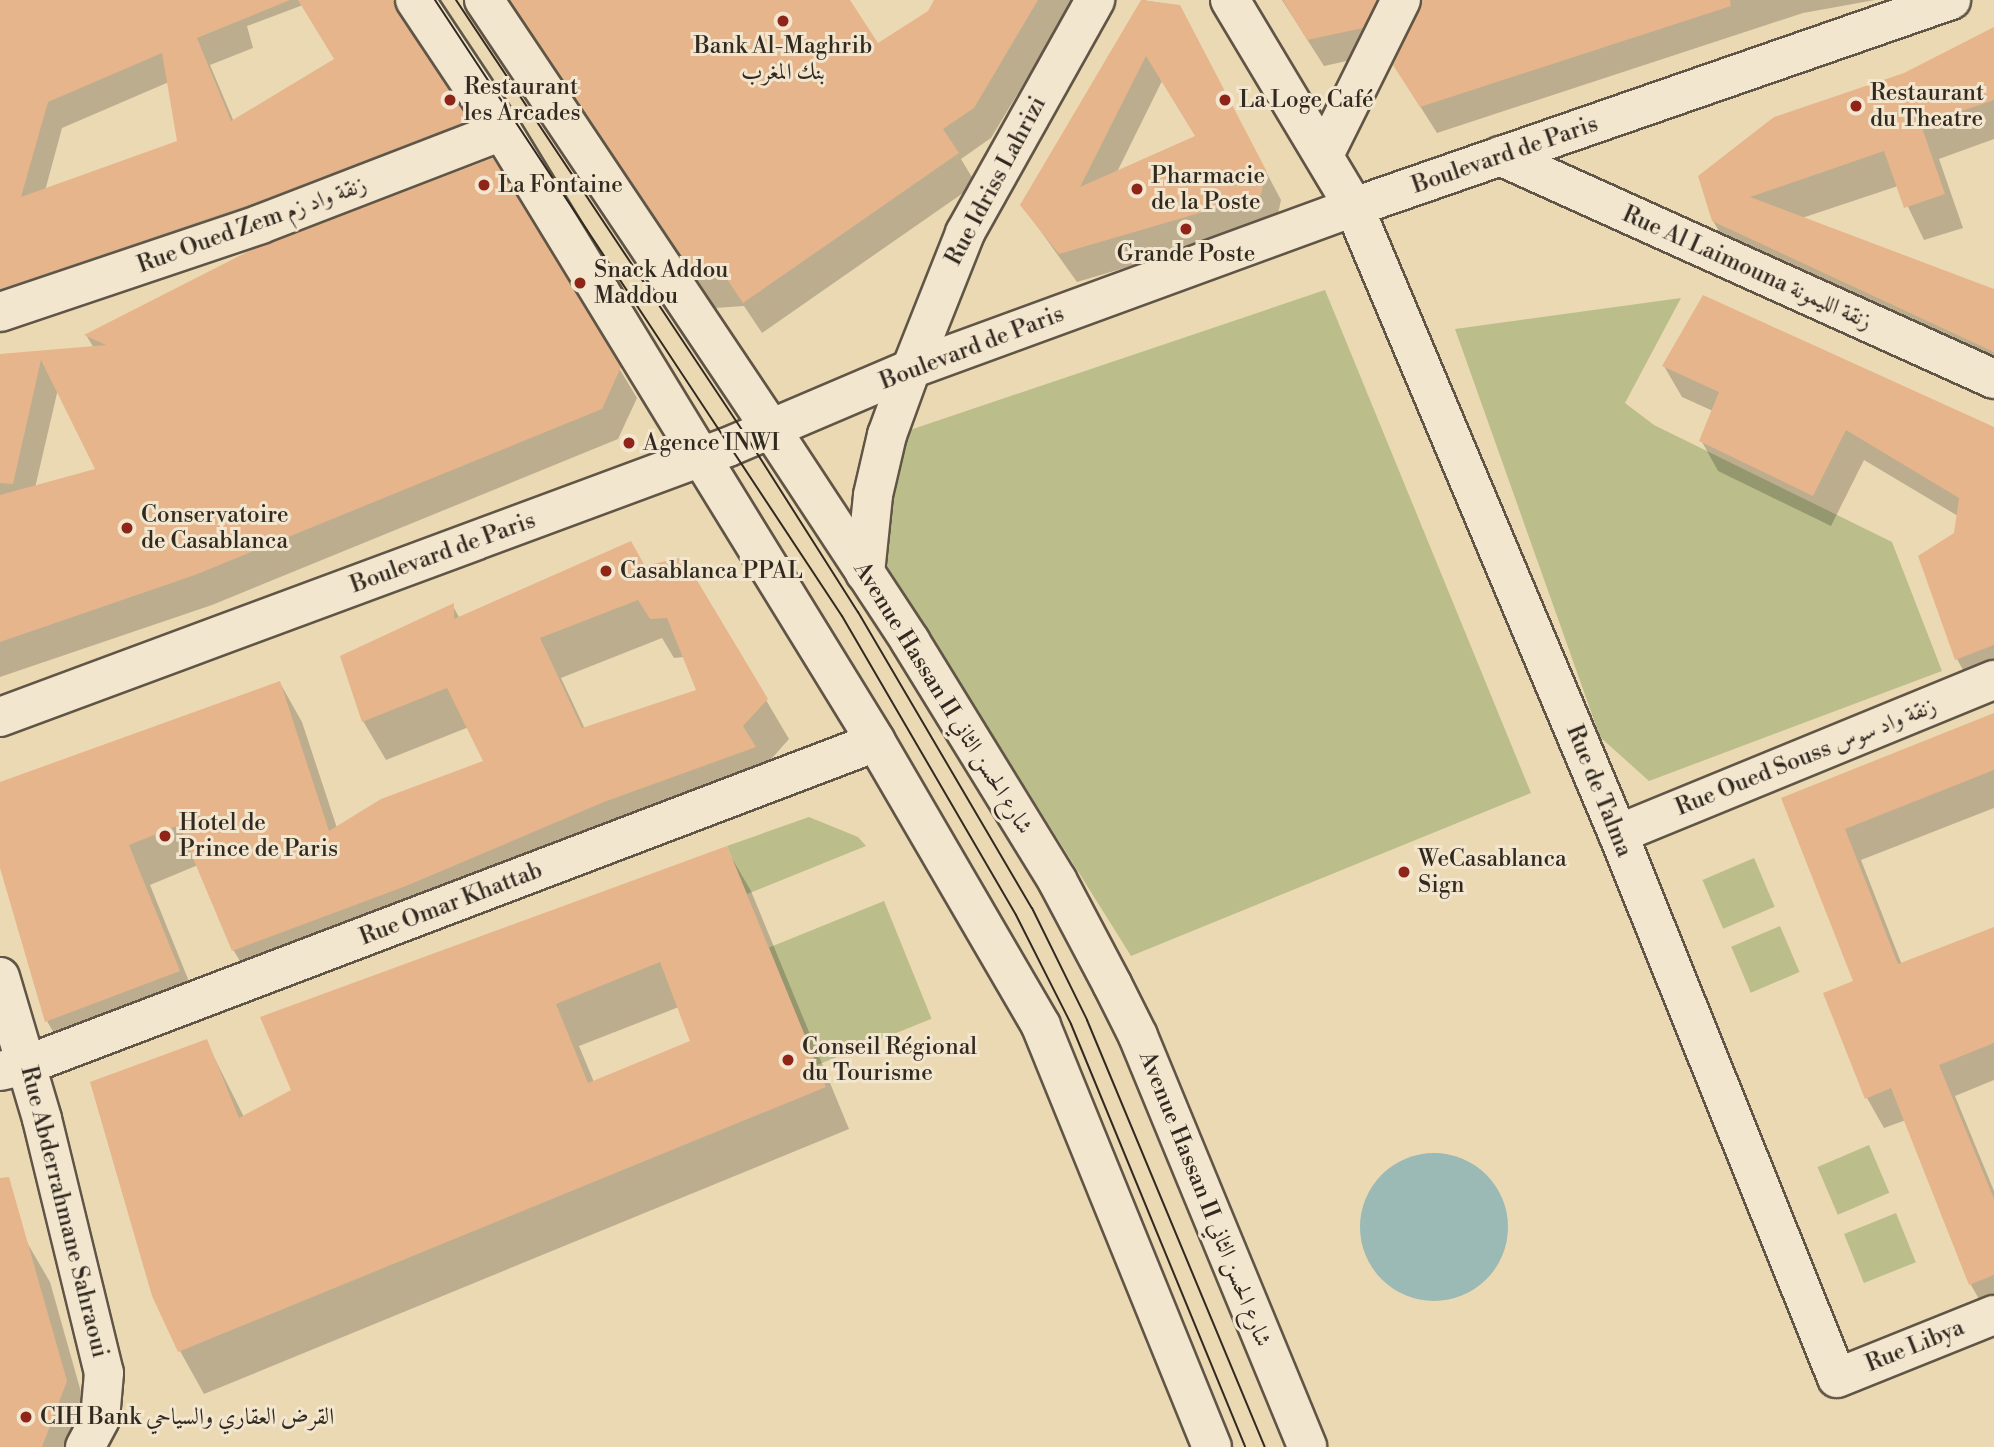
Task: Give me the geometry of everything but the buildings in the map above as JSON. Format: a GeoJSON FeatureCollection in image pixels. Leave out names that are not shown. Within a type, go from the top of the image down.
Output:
{"type":"FeatureCollection","features":[{"type":"Feature","properties":{"kind":"street"},"geometry":{"type":"LineString","coordinates":[[415,0],[502,131],[876,742],[1041,1026],[1212,1447]]}},
{"type":"Feature","properties":{"kind":"street","name":"Avenue Hassan II شارع الحسن الثاني"},"geometry":{"type":"LineString","coordinates":[[484,0],[865,573],[1057,880],[1138,1036],[1307,1447]]}},
{"type":"Feature","properties":{"kind":"street","name":"Rue Idriss Lahrizi"},"geometry":{"type":"LineString","coordinates":[[865,573],[876,483],[911,369],[965,233],[1095,0]]}},
{"type":"Feature","properties":{"kind":"street","name":"Rue de Talma"},"geometry":{"type":"LineString","coordinates":[[1230,0],[1354,207],[1618,834],[1837,1378]]}},
{"type":"Feature","properties":{"kind":"street"},"geometry":{"type":"LineString","coordinates":[[1324,155],[1401,0]]}},
{"type":"Feature","properties":{"kind":"street","name":"Boulevard de Paris"},"geometry":{"type":"LineString","coordinates":[[0,718],[701,457],[911,369],[1354,207],[1951,0]]}},
{"type":"Feature","properties":{"kind":"street","name":"Rue Oued Zem زنقة واد زم"},"geometry":{"type":"LineString","coordinates":[[0,312],[261,224],[502,131]]}},
{"type":"Feature","properties":{"kind":"street","name":"Rue Al Laimouna زنقة الليمونة"},"geometry":{"type":"LineString","coordinates":[[1500,156],[1994,379]]}},
{"type":"Feature","properties":{"kind":"street","name":"Rue Oued Souss زنقة واد سوس"},"geometry":{"type":"LineString","coordinates":[[1618,834],[1994,680]]}},
{"type":"Feature","properties":{"kind":"street","name":"Rue Omar Khattab"},"geometry":{"type":"LineString","coordinates":[[13,1068],[876,742]]}},
{"type":"Feature","properties":{"kind":"street","name":"Rue Abderrahmane Sahraoui"},"geometry":{"type":"LineString","coordinates":[[0,976],[13,1068],[104,1373],[100,1419],[85,1447]]}},
{"type":"Feature","properties":{"kind":"street","name":"Rue Libya"},"geometry":{"type":"LineString","coordinates":[[1837,1378],[1994,1315]]}},
{"type":"Feature","properties":{"kind":"green space"},"geometry":{"type":"Polygon","coordinates":[[[1325,290],[1531,793],[1131,956],[882,558],[901,433],[1325,290]]]}},
{"type":"Feature","properties":{"kind":"green space"},"geometry":{"type":"Polygon","coordinates":[[[1681,298],[1625,403],[1654,425],[1892,542],[1942,671],[1649,781],[1600,737],[1455,329],[1681,298]]]}},
{"type":"Feature","properties":{"kind":"green space"},"geometry":{"type":"Polygon","coordinates":[[[809,817],[858,837],[866,846],[747,894],[727,846],[809,817]]]}},
{"type":"Feature","properties":{"kind":"green space"},"geometry":{"type":"Polygon","coordinates":[[[1754,858],[1775,907],[1723,929],[1702,880],[1754,858]]]}},
{"type":"Feature","properties":{"kind":"green space"},"geometry":{"type":"Polygon","coordinates":[[[884,901],[932,1019],[817,1065],[769,947],[884,901]]]}},
{"type":"Feature","properties":{"kind":"green space"},"geometry":{"type":"Polygon","coordinates":[[[1780,926],[1800,972],[1751,993],[1731,947],[1780,926]]]}},
{"type":"Feature","properties":{"kind":"green space"},"geometry":{"type":"Polygon","coordinates":[[[1869,1145],[1889,1193],[1838,1215],[1817,1167],[1869,1145]]]}},
{"type":"Feature","properties":{"kind":"green space"},"geometry":{"type":"Polygon","coordinates":[[[1896,1213],[1916,1262],[1864,1283],[1844,1234],[1896,1213]]]}},
{"type":"Feature","properties":{"kind":"water"},"geometry":{"type":"Polygon","coordinates":[[[1434,1153],[1462,1158],[1487,1174],[1503,1199],[1508,1227],[1503,1255],[1487,1280],[1462,1296],[1434,1301],[1406,1296],[1381,1280],[1365,1255],[1360,1227],[1365,1199],[1381,1174],[1406,1158],[1434,1153]]]}},
{"type":"Feature","properties":{"kind":"tram line"},"geometry":{"type":"LineString","coordinates":[[435,0],[842,616],[1016,915],[1071,1024],[1245,1447]]}},
{"type":"Feature","properties":{"kind":"tram line"},"geometry":{"type":"LineString","coordinates":[[456,0],[748,439],[858,612],[1032,908],[1087,1020],[1265,1447]]}},
{"type":"Feature","properties":{"kind":"place","name":"Bank Al-Maghrib بنك المغرب"},"geometry":{"type":"Point","coordinates":[783,21]}},
{"type":"Feature","properties":{"kind":"place","name":"Restaurant les Arcades"},"geometry":{"type":"Point","coordinates":[450,100]}},
{"type":"Feature","properties":{"kind":"place","name":"La Loge Café"},"geometry":{"type":"Point","coordinates":[1225,100]}},
{"type":"Feature","properties":{"kind":"place","name":"Restaurant du Theatre"},"geometry":{"type":"Point","coordinates":[1856,106]}},
{"type":"Feature","properties":{"kind":"place","name":"La Fontaine"},"geometry":{"type":"Point","coordinates":[484,185]}},
{"type":"Feature","properties":{"kind":"place","name":"Pharmacie de la Poste"},"geometry":{"type":"Point","coordinates":[1137,189]}},
{"type":"Feature","properties":{"kind":"place","name":"Grande Poste"},"geometry":{"type":"Point","coordinates":[1186,229]}},
{"type":"Feature","properties":{"kind":"place","name":"Snack Addou Maddou"},"geometry":{"type":"Point","coordinates":[580,283]}},
{"type":"Feature","properties":{"kind":"place","name":"Agence INWI"},"geometry":{"type":"Point","coordinates":[629,443]}},
{"type":"Feature","properties":{"kind":"place","name":"Conservatoire de Casablanca"},"geometry":{"type":"Point","coordinates":[127,528]}},
{"type":"Feature","properties":{"kind":"place","name":"Casablanca PPAL"},"geometry":{"type":"Point","coordinates":[606,571]}},
{"type":"Feature","properties":{"kind":"place","name":"Hotel de Prince de Paris"},"geometry":{"type":"Point","coordinates":[165,836]}},
{"type":"Feature","properties":{"kind":"place","name":"WeCasablanca Sign"},"geometry":{"type":"Point","coordinates":[1404,872]}},
{"type":"Feature","properties":{"kind":"place","name":"Conseil Régional du Tourisme"},"geometry":{"type":"Point","coordinates":[788,1060]}},
{"type":"Feature","properties":{"kind":"place","name":"CIH Bank القرض العقاري والسياحي"},"geometry":{"type":"Point","coordinates":[26,1417]}}]}
